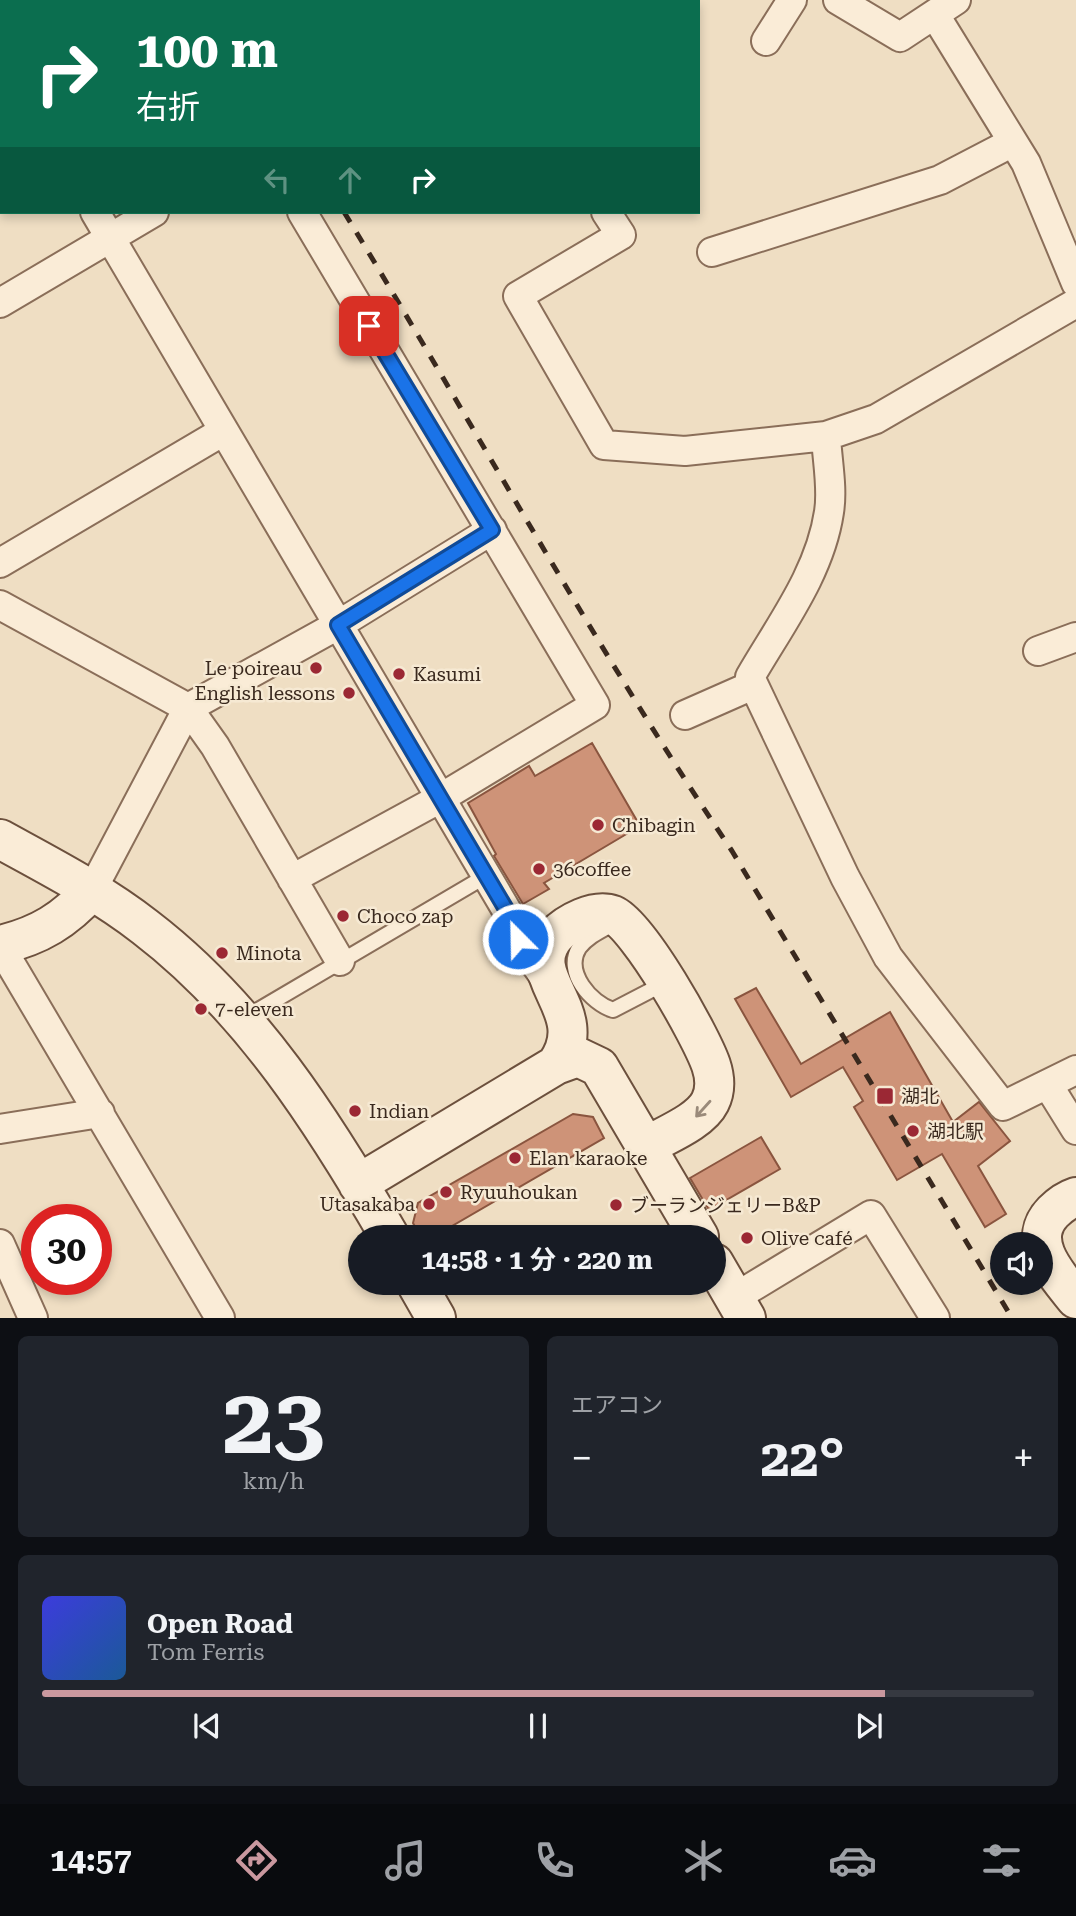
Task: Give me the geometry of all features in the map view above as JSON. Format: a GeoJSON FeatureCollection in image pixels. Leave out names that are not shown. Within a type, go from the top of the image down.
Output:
{"type":"FeatureCollection","features":[{"type":"Feature","properties":{"kind":"street"},"geometry":{"type":"LineString","coordinates":[[766,41],[792,0]]}},
{"type":"Feature","properties":{"kind":"street"},"geometry":{"type":"LineString","coordinates":[[838,0],[900,37],[946,7],[1013,142],[1070,244],[1076,283]]}},
{"type":"Feature","properties":{"kind":"street"},"geometry":{"type":"LineString","coordinates":[[712,252],[940,180],[1013,142]]}},
{"type":"Feature","properties":{"kind":"street"},"geometry":{"type":"LineString","coordinates":[[96,214],[222,432],[513,921],[518,939],[562,1005],[569,1041],[556,1065]]}},
{"type":"Feature","properties":{"kind":"street"},"geometry":{"type":"LineString","coordinates":[[0,303],[151,214]]}},
{"type":"Feature","properties":{"kind":"street"},"geometry":{"type":"LineString","coordinates":[[292,879],[439,799],[595,705],[303,214]]}},
{"type":"Feature","properties":{"kind":"street"},"geometry":{"type":"LineString","coordinates":[[607,214],[621,235],[518,296],[604,445],[685,451],[826,436],[876,419],[1076,303]]}},
{"type":"Feature","properties":{"kind":"street"},"geometry":{"type":"LineString","coordinates":[[0,563],[222,432]]}},
{"type":"Feature","properties":{"kind":"street"},"geometry":{"type":"LineString","coordinates":[[826,436],[830,509],[821,548],[808,576],[750,677],[845,877],[888,957],[1003,1105],[1048,1086],[1076,1070]]}},
{"type":"Feature","properties":{"kind":"street"},"geometry":{"type":"LineString","coordinates":[[219,1318],[0,946],[24,940],[52,927],[74,911],[92,890],[188,708],[338,625],[492,530]]}},
{"type":"Feature","properties":{"kind":"street"},"geometry":{"type":"LineString","coordinates":[[0,605],[188,708],[215,746],[340,961]]}},
{"type":"Feature","properties":{"kind":"street"},"geometry":{"type":"LineString","coordinates":[[1038,651],[1076,636]]}},
{"type":"Feature","properties":{"kind":"street"},"geometry":{"type":"LineString","coordinates":[[685,715],[754,685]]}},
{"type":"Feature","properties":{"kind":"street"},"geometry":{"type":"LineString","coordinates":[[0,839],[92,890],[144,926],[192,966],[243,1018],[287,1076],[383,1225]]}},
{"type":"Feature","properties":{"kind":"street"},"geometry":{"type":"LineString","coordinates":[[550,984],[546,967],[548,953],[556,935],[582,918],[597,914],[610,914],[620,919],[642,942],[666,982],[711,1064],[715,1090],[710,1104],[697,1116],[645,1147]]}},
{"type":"Feature","properties":{"kind":"street"},"geometry":{"type":"LineString","coordinates":[[513,921],[525,931],[537,935],[556,935]]}},
{"type":"Feature","properties":{"kind":"street"},"geometry":{"type":"LineString","coordinates":[[358,1184],[556,1065],[578,1058],[589,1060],[599,1067],[692,1225]]}},
{"type":"Feature","properties":{"kind":"street"},"geometry":{"type":"LineString","coordinates":[[1048,1086],[1076,1130]]}},
{"type":"Feature","properties":{"kind":"street"},"geometry":{"type":"LineString","coordinates":[[0,1129],[100,1112]]}},
{"type":"Feature","properties":{"kind":"street"},"geometry":{"type":"LineString","coordinates":[[1076,1197],[1059,1207],[1042,1230],[1043,1252],[1064,1271],[1076,1299]]}},
{"type":"Feature","properties":{"kind":"street"},"geometry":{"type":"LineString","coordinates":[[726,1284],[740,1308],[871,1215],[935,1318]]}},
{"type":"Feature","properties":{"kind":"street"},"geometry":{"type":"LineString","coordinates":[[0,1244],[33,1318]]}},
{"type":"Feature","properties":{"kind":"street"},"geometry":{"type":"LineString","coordinates":[[423,1295],[436,1318]]}},
{"type":"Feature","properties":{"kind":"lane"},"geometry":{"type":"LineString","coordinates":[[243,1018],[486,876]]}},
{"type":"Feature","properties":{"kind":"lane"},"geometry":{"type":"LineString","coordinates":[[620,919],[589,938],[580,947],[575,957],[575,970],[583,986],[603,1007],[613,1010],[666,982]]}},
{"type":"Feature","properties":{"kind":"building"},"geometry":{"type":"Polygon","coordinates":[[[592,743],[640,826],[544,883],[549,889],[523,904],[494,856],[496,854],[468,803],[529,766],[535,776],[592,743]]]}},
{"type":"Feature","properties":{"kind":"building","name":"湖北駅"},"geometry":{"type":"Polygon","coordinates":[[[756,988],[801,1064],[890,1012],[953,1122],[979,1102],[1010,1141],[978,1166],[1006,1214],[985,1227],[942,1154],[897,1180],[854,1107],[863,1101],[843,1067],[791,1097],[735,999],[756,988]]]}},
{"type":"Feature","properties":{"kind":"building"},"geometry":{"type":"Polygon","coordinates":[[[573,1114],[593,1117],[604,1138],[454,1225],[414,1225],[418,1203],[573,1114]]]}},
{"type":"Feature","properties":{"kind":"building"},"geometry":{"type":"Polygon","coordinates":[[[761,1137],[780,1169],[709,1210],[690,1178],[761,1137]]]}},
{"type":"Feature","properties":{"kind":"railway"},"geometry":{"type":"LineString","coordinates":[[345,214],[582,614],[732,851],[1012,1318]]}},
{"type":"Feature","properties":{"kind":"place","name":"Le poireau"},"geometry":{"type":"Point","coordinates":[316,668]}},
{"type":"Feature","properties":{"kind":"place","name":"Kasumi"},"geometry":{"type":"Point","coordinates":[399,674]}},
{"type":"Feature","properties":{"kind":"place","name":"English lessons"},"geometry":{"type":"Point","coordinates":[349,693]}},
{"type":"Feature","properties":{"kind":"place","name":"Chibagin"},"geometry":{"type":"Point","coordinates":[598,825]}},
{"type":"Feature","properties":{"kind":"place","name":"36coffee"},"geometry":{"type":"Point","coordinates":[539,869]}},
{"type":"Feature","properties":{"kind":"place","name":"Choco zap"},"geometry":{"type":"Point","coordinates":[343,916]}},
{"type":"Feature","properties":{"kind":"place","name":"Minota"},"geometry":{"type":"Point","coordinates":[222,953]}},
{"type":"Feature","properties":{"kind":"place","name":"7-eleven"},"geometry":{"type":"Point","coordinates":[201,1009]}},
{"type":"Feature","properties":{"kind":"place","name":"湖北"},"geometry":{"type":"Point","coordinates":[885,1096]}},
{"type":"Feature","properties":{"kind":"place","name":"Indian"},"geometry":{"type":"Point","coordinates":[355,1111]}},
{"type":"Feature","properties":{"kind":"place","name":"湖北駅"},"geometry":{"type":"Point","coordinates":[913,1131]}},
{"type":"Feature","properties":{"kind":"place","name":"Elan karaoke"},"geometry":{"type":"Point","coordinates":[515,1158]}},
{"type":"Feature","properties":{"kind":"place","name":"Ryuuhoukan"},"geometry":{"type":"Point","coordinates":[446,1192]}},
{"type":"Feature","properties":{"kind":"place","name":"Utasakaba"},"geometry":{"type":"Point","coordinates":[429,1204]}},
{"type":"Feature","properties":{"kind":"place","name":"ブーランジェリーB&P"},"geometry":{"type":"Point","coordinates":[616,1205]}},
{"type":"Feature","properties":{"kind":"place","name":"Olive café"},"geometry":{"type":"Point","coordinates":[747,1238]}},
{"type":"Feature","properties":{"kind":"route"},"geometry":{"type":"LineString","coordinates":[[369,326],[492,530],[338,625],[513,921],[518,939]]}}]}
